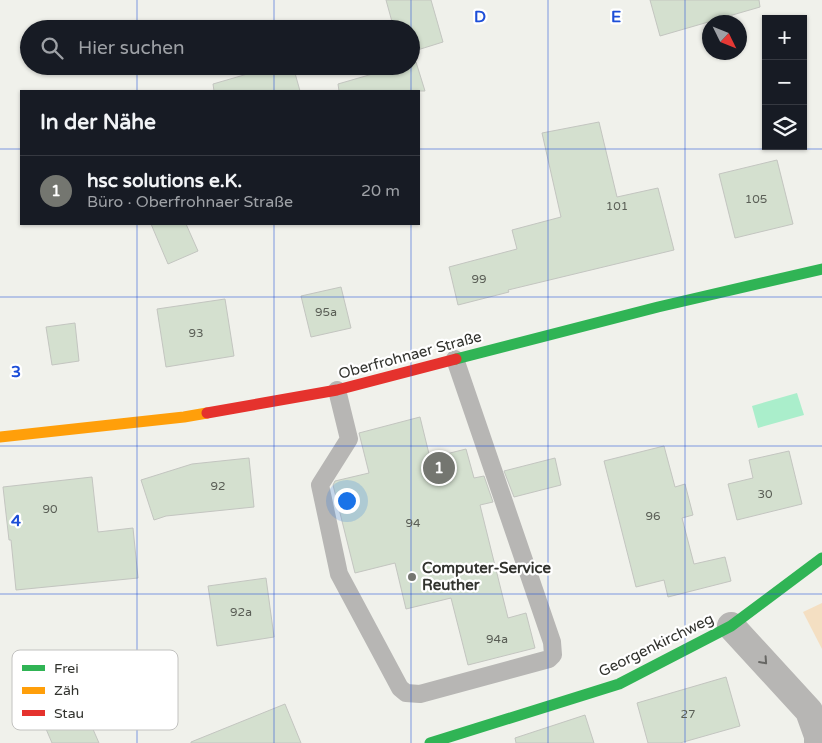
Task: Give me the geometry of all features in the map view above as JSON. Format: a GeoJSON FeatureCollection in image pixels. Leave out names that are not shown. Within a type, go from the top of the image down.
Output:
{"type":"FeatureCollection","features":[{"type":"Feature","properties":{"kind":"main road","name":"Oberfrohnaer Straße"},"geometry":{"type":"LineString","coordinates":[[0,437],[184,417],[337,390],[658,307],[822,268]]}},
{"type":"Feature","properties":{"kind":"main road","name":"Georgenkirchweg"},"geometry":{"type":"LineString","coordinates":[[430,743],[618,684],[731,626],[822,558]]}},
{"type":"Feature","properties":{"kind":"street"},"geometry":{"type":"LineString","coordinates":[[731,626],[809,711],[818,736],[818,743]]}},
{"type":"Feature","properties":{"kind":"lane"},"geometry":{"type":"LineString","coordinates":[[337,390],[349,439],[320,485],[339,574],[400,688],[406,693],[420,694],[549,659],[553,655],[552,642],[456,359]]}},
{"type":"Feature","properties":{"kind":"shaded area"},"geometry":{"type":"Polygon","coordinates":[[[797,393],[804,415],[758,428],[752,406],[797,393]]]}},
{"type":"Feature","properties":{"kind":"shaded area"},"geometry":{"type":"Polygon","coordinates":[[[822,603],[822,649],[803,612],[822,603]]]}},
{"type":"Feature","properties":{"kind":"building"},"geometry":{"type":"Polygon","coordinates":[[[386,0],[431,0],[443,42],[420,49],[420,20],[392,20],[386,0]]]}},
{"type":"Feature","properties":{"kind":"building"},"geometry":{"type":"Polygon","coordinates":[[[650,0],[759,0],[760,7],[732,15],[702,15],[702,24],[660,36],[650,0]]]}},
{"type":"Feature","properties":{"kind":"building"},"geometry":{"type":"Polygon","coordinates":[[[244,75],[296,75],[300,90],[214,90],[213,84],[244,75]]]}},
{"type":"Feature","properties":{"kind":"building"},"geometry":{"type":"Polygon","coordinates":[[[369,75],[420,75],[425,91],[339,90],[338,84],[369,75]]]}},
{"type":"Feature","properties":{"kind":"building"},"geometry":{"type":"Polygon","coordinates":[[[599,122],[617,197],[658,188],[674,250],[508,290],[509,292],[458,305],[449,267],[517,249],[512,230],[561,217],[542,133],[599,122]]]}},
{"type":"Feature","properties":{"kind":"building"},"geometry":{"type":"Polygon","coordinates":[[[777,160],[793,224],[735,238],[719,174],[777,160]]]}},
{"type":"Feature","properties":{"kind":"building"},"geometry":{"type":"Polygon","coordinates":[[[151,225],[186,225],[198,251],[168,264],[151,225]]]}},
{"type":"Feature","properties":{"kind":"building"},"geometry":{"type":"Polygon","coordinates":[[[341,287],[351,328],[311,337],[301,296],[341,287]]]}},
{"type":"Feature","properties":{"kind":"building"},"geometry":{"type":"Polygon","coordinates":[[[225,299],[234,356],[166,367],[157,309],[225,299]]]}},
{"type":"Feature","properties":{"kind":"building"},"geometry":{"type":"Polygon","coordinates":[[[75,323],[79,361],[52,365],[46,327],[75,323]]]}},
{"type":"Feature","properties":{"kind":"building"},"geometry":{"type":"Polygon","coordinates":[[[420,417],[430,458],[466,449],[474,478],[484,476],[493,502],[480,505],[508,618],[526,613],[535,648],[468,665],[451,598],[406,609],[395,563],[355,573],[333,485],[335,481],[369,473],[359,433],[420,417]]]}},
{"type":"Feature","properties":{"kind":"building"},"geometry":{"type":"Polygon","coordinates":[[[664,446],[675,487],[685,484],[693,515],[682,518],[694,564],[725,557],[731,581],[668,597],[664,580],[636,587],[604,461],[664,446]]]}},
{"type":"Feature","properties":{"kind":"building"},"geometry":{"type":"Polygon","coordinates":[[[789,451],[802,504],[737,520],[728,484],[753,478],[749,460],[789,451]]]}},
{"type":"Feature","properties":{"kind":"building"},"geometry":{"type":"Polygon","coordinates":[[[249,458],[254,507],[166,516],[154,520],[141,480],[192,464],[249,458]]]}},
{"type":"Feature","properties":{"kind":"building"},"geometry":{"type":"Polygon","coordinates":[[[555,458],[561,485],[514,497],[504,471],[555,458]]]}},
{"type":"Feature","properties":{"kind":"building"},"geometry":{"type":"Polygon","coordinates":[[[92,477],[98,532],[133,528],[138,578],[16,590],[3,487],[92,477]]]}},
{"type":"Feature","properties":{"kind":"building"},"geometry":{"type":"Polygon","coordinates":[[[266,578],[274,637],[217,646],[208,586],[266,578]]]}},
{"type":"Feature","properties":{"kind":"building"},"geometry":{"type":"Polygon","coordinates":[[[726,677],[740,726],[680,743],[648,743],[637,703],[726,677]]]}},
{"type":"Feature","properties":{"kind":"building"},"geometry":{"type":"Polygon","coordinates":[[[285,704],[301,743],[191,743],[191,742],[285,704]]]}},
{"type":"Feature","properties":{"kind":"building"},"geometry":{"type":"Polygon","coordinates":[[[585,715],[594,743],[516,743],[515,738],[585,715]]]}},
{"type":"Feature","properties":{"kind":"building"},"geometry":{"type":"Polygon","coordinates":[[[46,730],[93,730],[99,743],[52,743],[46,730]]]}},
{"type":"Feature","properties":{"kind":"traffic: fast"},"geometry":{"type":"LineString","coordinates":[[456,359],[658,307],[822,269]]}},
{"type":"Feature","properties":{"kind":"traffic: fast"},"geometry":{"type":"LineString","coordinates":[[430,743],[619,684],[731,626],[822,558]]}},
{"type":"Feature","properties":{"kind":"traffic: slow"},"geometry":{"type":"LineString","coordinates":[[0,437],[207,413]]}},
{"type":"Feature","properties":{"kind":"traffic: jam"},"geometry":{"type":"LineString","coordinates":[[207,413],[337,390],[456,359]]}},
{"type":"Feature","properties":{"kind":"place","name":"hsc solutions e.K."},"geometry":{"type":"Point","coordinates":[439,468]}},
{"type":"Feature","properties":{"kind":"place","name":"Computer-Service Reuther"},"geometry":{"type":"Point","coordinates":[412,577]}}]}
